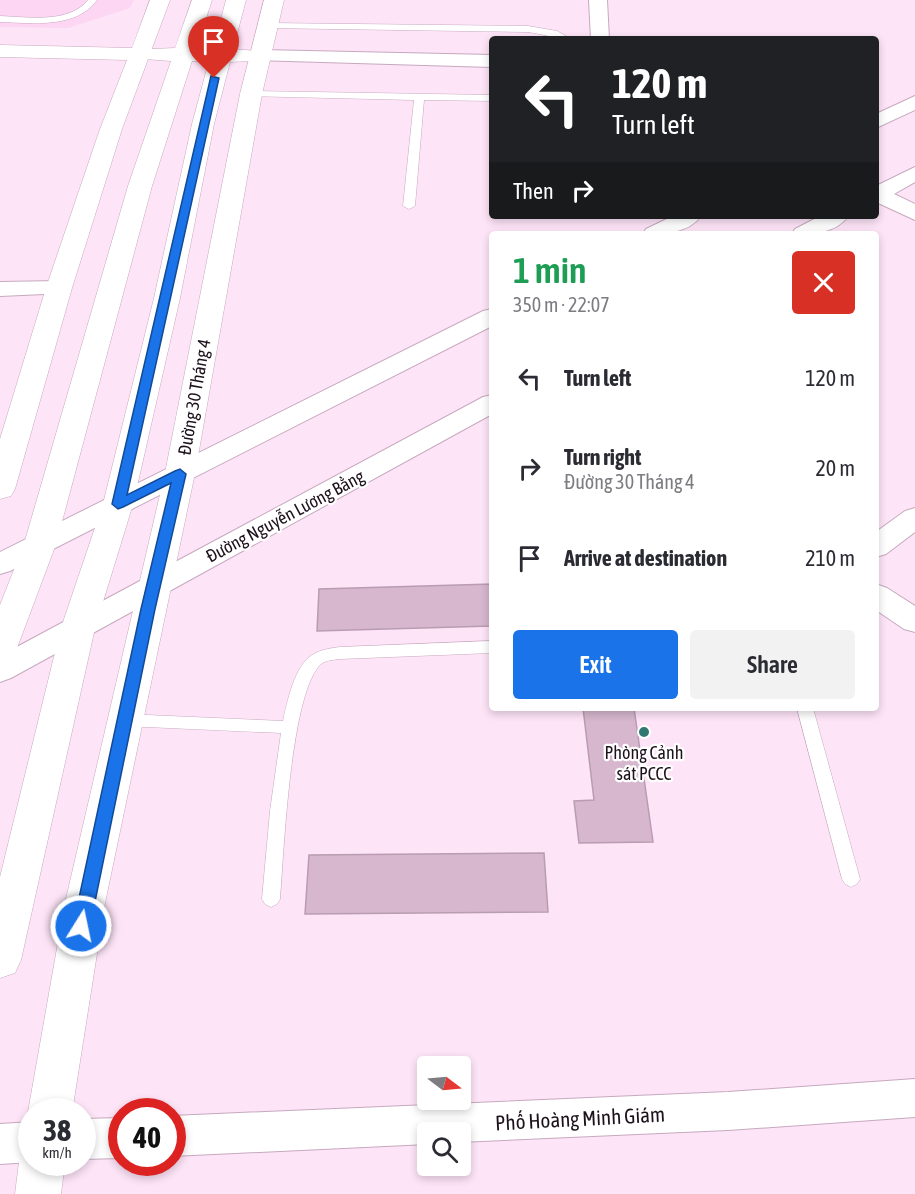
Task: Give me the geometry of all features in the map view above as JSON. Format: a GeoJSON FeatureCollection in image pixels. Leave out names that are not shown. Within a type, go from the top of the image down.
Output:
{"type":"FeatureCollection","features":[{"type":"Feature","properties":{"kind":"main road"},"geometry":{"type":"LineString","coordinates":[[0,489],[59,288],[138,54],[160,0]]}},
{"type":"Feature","properties":{"kind":"main road"},"geometry":{"type":"LineString","coordinates":[[0,648],[40,544],[137,197],[202,0]]}},
{"type":"Feature","properties":{"kind":"main road"},"geometry":{"type":"LineString","coordinates":[[0,960],[78,628],[118,504],[220,55],[236,0]]}},
{"type":"Feature","properties":{"kind":"main road"},"geometry":{"type":"LineString","coordinates":[[0,51],[220,55],[268,27]]}},
{"type":"Feature","properties":{"kind":"main road","name":"Đường 30 Tháng 4"},"geometry":{"type":"LineString","coordinates":[[52,1098],[85,903],[153,587],[180,474],[252,94],[268,27]]}},
{"type":"Feature","properties":{"kind":"main road"},"geometry":{"type":"LineString","coordinates":[[38,1194],[40,1176]]}},
{"type":"Feature","properties":{"kind":"street"},"geometry":{"type":"LineString","coordinates":[[598,0],[600,36]]}},
{"type":"Feature","properties":{"kind":"street"},"geometry":{"type":"LineString","coordinates":[[268,27],[489,61]]}},
{"type":"Feature","properties":{"kind":"street"},"geometry":{"type":"LineString","coordinates":[[879,120],[915,102]]}},
{"type":"Feature","properties":{"kind":"street"},"geometry":{"type":"LineString","coordinates":[[879,192],[915,173]]}},
{"type":"Feature","properties":{"kind":"street"},"geometry":{"type":"LineString","coordinates":[[879,195],[915,213]]}},
{"type":"Feature","properties":{"kind":"street"},"geometry":{"type":"LineString","coordinates":[[660,231],[684,219]]}},
{"type":"Feature","properties":{"kind":"street"},"geometry":{"type":"LineString","coordinates":[[809,231],[831,219]]}},
{"type":"Feature","properties":{"kind":"street"},"geometry":{"type":"LineString","coordinates":[[0,289],[59,288]]}},
{"type":"Feature","properties":{"kind":"street"},"geometry":{"type":"LineString","coordinates":[[0,564],[489,318]]}},
{"type":"Feature","properties":{"kind":"street","name":"Đường Nguyễn Lương Bằng"},"geometry":{"type":"LineString","coordinates":[[0,670],[489,405]]}},
{"type":"Feature","properties":{"kind":"street"},"geometry":{"type":"LineString","coordinates":[[879,545],[915,518]]}},
{"type":"Feature","properties":{"kind":"street"},"geometry":{"type":"LineString","coordinates":[[879,597],[915,621]]}},
{"type":"Feature","properties":{"kind":"street","name":"Phố Hoàng Minh Giám"},"geometry":{"type":"LineString","coordinates":[[186,1135],[728,1111],[915,1098]]}},
{"type":"Feature","properties":{"kind":"street"},"geometry":{"type":"LineString","coordinates":[[0,1144],[18,1143]]}},
{"type":"Feature","properties":{"kind":"lane"},"geometry":{"type":"LineString","coordinates":[[0,19],[64,17],[85,11],[93,0]]}},
{"type":"Feature","properties":{"kind":"lane"},"geometry":{"type":"LineString","coordinates":[[268,27],[528,29],[560,36]]}},
{"type":"Feature","properties":{"kind":"lane"},"geometry":{"type":"LineString","coordinates":[[252,94],[489,98]]}},
{"type":"Feature","properties":{"kind":"lane"},"geometry":{"type":"LineString","coordinates":[[410,206],[419,97]]}},
{"type":"Feature","properties":{"kind":"lane"},"geometry":{"type":"LineString","coordinates":[[271,899],[288,727],[305,672],[314,661],[326,655],[489,647]]}},
{"type":"Feature","properties":{"kind":"lane"},"geometry":{"type":"LineString","coordinates":[[806,711],[851,879]]}},
{"type":"Feature","properties":{"kind":"lane"},"geometry":{"type":"LineString","coordinates":[[124,720],[288,727]]}},
{"type":"Feature","properties":{"kind":"shaded area"},"geometry":{"type":"Polygon","coordinates":[[[0,0],[134,0],[130,8],[68,28],[0,27],[0,0]]]}},
{"type":"Feature","properties":{"kind":"building"},"geometry":{"type":"Polygon","coordinates":[[[489,584],[489,626],[317,631],[319,589],[489,584]]]}},
{"type":"Feature","properties":{"kind":"building"},"geometry":{"type":"Polygon","coordinates":[[[583,711],[634,711],[653,842],[579,843],[574,801],[594,800],[583,711]]]}},
{"type":"Feature","properties":{"kind":"building"},"geometry":{"type":"Polygon","coordinates":[[[544,853],[548,912],[305,914],[309,855],[544,853]]]}},
{"type":"Feature","properties":{"kind":"place","name":"Phòng Cảnh sát PCCC"},"geometry":{"type":"Point","coordinates":[644,732]}},
{"type":"Feature","properties":{"kind":"route"},"geometry":{"type":"LineString","coordinates":[[81,926],[148,609],[180,474],[118,504],[214,78]]}}]}
